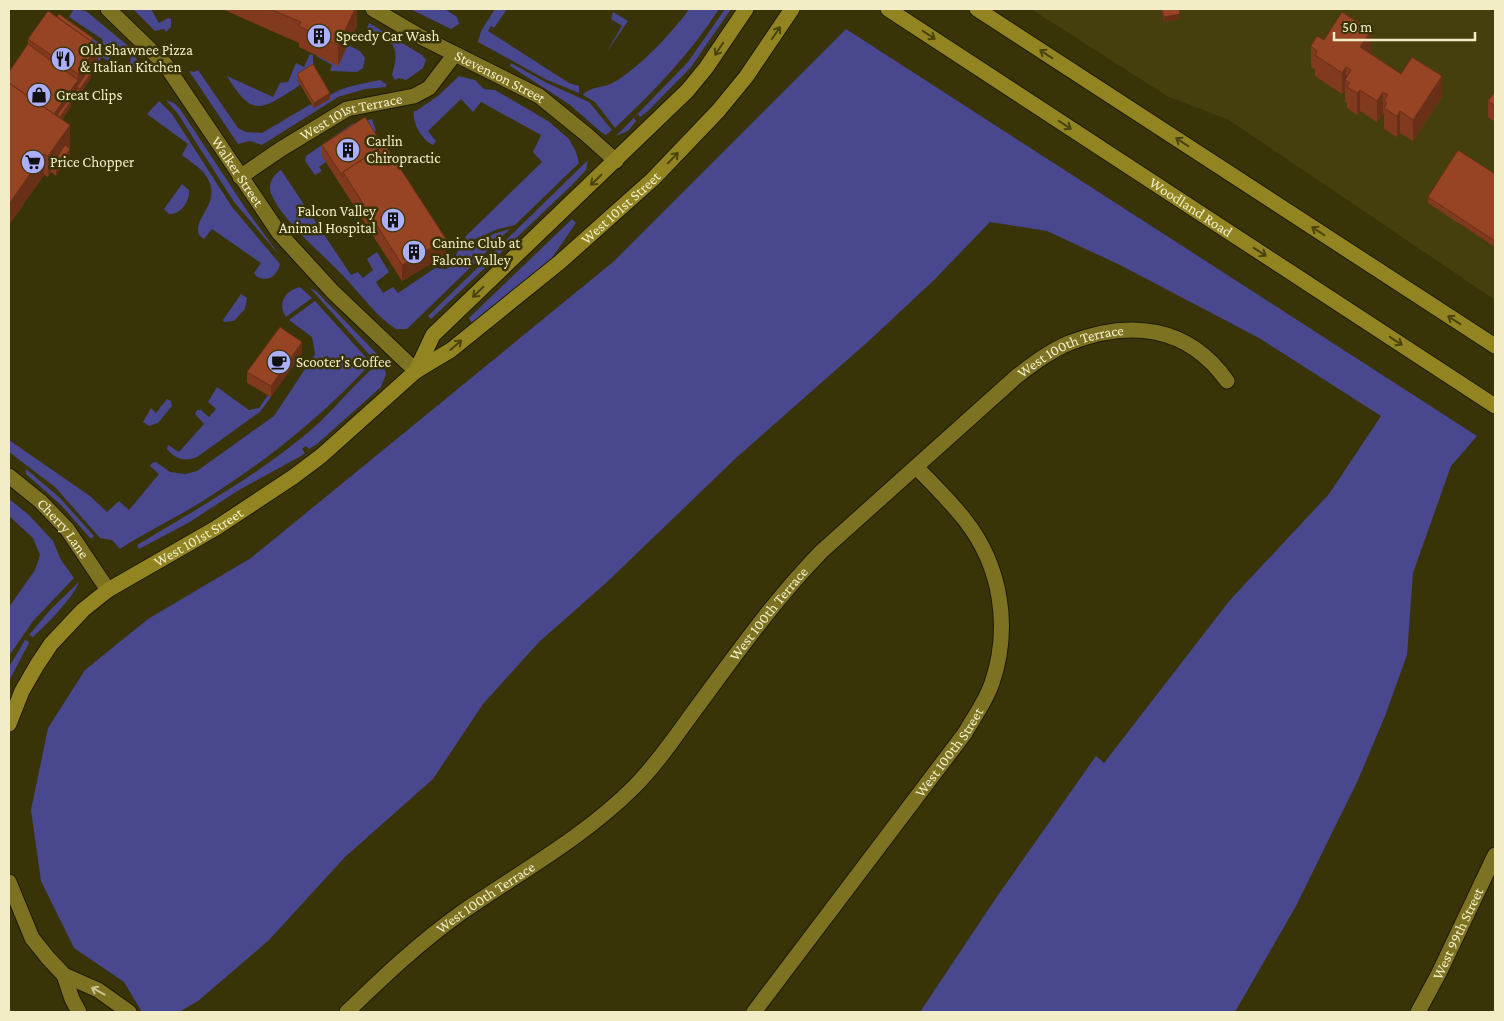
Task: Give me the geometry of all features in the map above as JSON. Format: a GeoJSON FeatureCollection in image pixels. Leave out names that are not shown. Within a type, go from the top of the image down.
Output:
{"type":"FeatureCollection","features":[{"type":"Feature","properties":{"kind":"street","name":"Walker Street"},"geometry":{"type":"LineString","coordinates":[[108,9],[165,64],[278,233],[332,292],[416,372]]}},
{"type":"Feature","properties":{"kind":"street","name":"Stevenson Street"},"geometry":{"type":"LineString","coordinates":[[373,9],[455,54],[538,96],[616,161]]}},
{"type":"Feature","properties":{"kind":"street","name":"West 101st Street"},"geometry":{"type":"LineString","coordinates":[[416,372],[433,335],[616,161],[687,90],[706,68],[746,9]]}},
{"type":"Feature","properties":{"kind":"street","name":"West 101st Street"},"geometry":{"type":"LineString","coordinates":[[9,724],[22,691],[51,644],[83,610],[108,590],[216,528],[293,478],[328,450],[416,372],[451,350],[560,262],[653,179],[718,111],[746,76],[792,9]]}},
{"type":"Feature","properties":{"kind":"street","name":"Woodland Road"},"geometry":{"type":"LineString","coordinates":[[888,9],[1495,406]]}},
{"type":"Feature","properties":{"kind":"street"},"geometry":{"type":"LineString","coordinates":[[977,9],[1495,346]]}},
{"type":"Feature","properties":{"kind":"street","name":"West 101st Terrace"},"geometry":{"type":"LineString","coordinates":[[240,177],[346,109],[414,96],[429,88],[455,54]]}},
{"type":"Feature","properties":{"kind":"street","name":"West 100th Terrace"},"geometry":{"type":"LineString","coordinates":[[347,1012],[425,940],[460,913],[585,831],[616,805],[658,760],[771,606],[798,576],[822,551],[1017,376],[1042,357],[1068,343],[1094,336],[1118,330],[1145,330],[1169,335],[1188,343],[1204,355],[1227,382]]}},
{"type":"Feature","properties":{"kind":"street","name":"West 100th Street"},"geometry":{"type":"LineString","coordinates":[[754,1012],[965,733],[992,683],[999,653],[1002,620],[993,570],[966,522],[916,467]]}},
{"type":"Feature","properties":{"kind":"street","name":"Cherry Lane"},"geometry":{"type":"LineString","coordinates":[[9,476],[40,501],[67,529],[108,590]]}},
{"type":"Feature","properties":{"kind":"street","name":"West 99th Street"},"geometry":{"type":"LineString","coordinates":[[1418,1012],[1440,973],[1495,855]]}},
{"type":"Feature","properties":{"kind":"street"},"geometry":{"type":"LineString","coordinates":[[9,882],[32,938],[64,975],[78,1012]]}},
{"type":"Feature","properties":{"kind":"street"},"geometry":{"type":"LineString","coordinates":[[64,975],[98,990],[129,1012]]}},
{"type":"Feature","properties":{"kind":"shaded area"},"geometry":{"type":"Polygon","coordinates":[[[74,9],[86,11],[132,49],[137,60],[133,75],[124,69],[131,60],[130,55],[125,52],[119,55],[103,44],[102,39],[69,17],[74,9]]]}},
{"type":"Feature","properties":{"kind":"shaded area"},"geometry":{"type":"Polygon","coordinates":[[[133,9],[151,9],[159,23],[168,18],[171,19],[171,27],[166,32],[164,29],[155,31],[133,9]]]}},
{"type":"Feature","properties":{"kind":"shaded area"},"geometry":{"type":"Polygon","coordinates":[[[410,9],[445,9],[457,17],[459,24],[451,29],[410,9]]]}},
{"type":"Feature","properties":{"kind":"shaded area"},"geometry":{"type":"Polygon","coordinates":[[[495,9],[507,9],[494,28],[491,26],[488,31],[569,83],[579,86],[579,93],[547,80],[478,42],[481,31],[495,9]]]}},
{"type":"Feature","properties":{"kind":"shaded area"},"geometry":{"type":"Polygon","coordinates":[[[689,9],[719,9],[708,26],[671,72],[615,128],[595,102],[583,95],[594,88],[606,86],[614,82],[633,68],[665,38],[689,9]]]}},
{"type":"Feature","properties":{"kind":"shaded area"},"geometry":{"type":"Polygon","coordinates":[[[725,9],[731,9],[691,67],[648,111],[640,117],[638,114],[634,118],[636,121],[628,131],[616,136],[688,62],[725,9]]]}},
{"type":"Feature","properties":{"kind":"shaded area"},"geometry":{"type":"Polygon","coordinates":[[[1031,9],[1495,9],[1495,300],[1229,120],[1167,96],[1031,9]]]}},
{"type":"Feature","properties":{"kind":"shaded area"},"geometry":{"type":"Polygon","coordinates":[[[613,12],[628,21],[606,53],[622,26],[611,19],[613,12]]]}},
{"type":"Feature","properties":{"kind":"shaded area"},"geometry":{"type":"Polygon","coordinates":[[[369,23],[422,55],[426,60],[423,68],[406,80],[399,78],[395,80],[392,75],[395,64],[394,48],[387,40],[364,37],[369,23]]]}},
{"type":"Feature","properties":{"kind":"shaded area"},"geometry":{"type":"Polygon","coordinates":[[[846,29],[1477,436],[1451,466],[1413,573],[1407,655],[1385,716],[1358,780],[1296,906],[1235,1012],[920,1012],[998,895],[1096,756],[1104,763],[1230,600],[1329,494],[1381,416],[1259,338],[1120,265],[1047,231],[990,222],[934,280],[871,339],[736,458],[606,583],[539,642],[483,704],[433,779],[345,857],[269,940],[198,1001],[179,1012],[142,1012],[124,982],[74,948],[41,881],[31,810],[48,728],[85,670],[148,619],[251,558],[613,262],[846,29]]]}},
{"type":"Feature","properties":{"kind":"shaded area"},"geometry":{"type":"Polygon","coordinates":[[[81,30],[99,43],[99,47],[111,56],[108,61],[102,57],[98,62],[87,55],[95,43],[79,32],[81,30]]]}},
{"type":"Feature","properties":{"kind":"shaded area"},"geometry":{"type":"Polygon","coordinates":[[[348,45],[360,51],[365,58],[363,68],[357,72],[330,71],[332,65],[316,56],[348,45]]]}},
{"type":"Feature","properties":{"kind":"shaded area"},"geometry":{"type":"Polygon","coordinates":[[[310,54],[313,55],[313,75],[297,79],[300,85],[277,100],[267,104],[252,105],[236,90],[227,76],[273,97],[280,83],[288,82],[296,63],[304,67],[310,54]]]}},
{"type":"Feature","properties":{"kind":"shaded area"},"geometry":{"type":"Polygon","coordinates":[[[511,63],[547,83],[589,102],[612,130],[606,135],[601,132],[569,104],[510,66],[511,63]]]}},
{"type":"Feature","properties":{"kind":"shaded area"},"geometry":{"type":"Polygon","coordinates":[[[198,70],[238,128],[246,132],[262,133],[311,104],[314,108],[329,96],[344,88],[380,80],[386,84],[386,87],[365,89],[338,97],[262,145],[250,141],[238,144],[189,71],[194,72],[198,70]]]}},
{"type":"Feature","properties":{"kind":"shaded area"},"geometry":{"type":"Polygon","coordinates":[[[459,76],[475,80],[484,89],[495,90],[548,121],[569,139],[579,163],[515,225],[498,229],[468,242],[465,237],[542,162],[533,152],[541,135],[481,102],[473,112],[461,99],[428,131],[436,141],[433,145],[429,143],[416,126],[414,111],[438,96],[459,76]]]}},
{"type":"Feature","properties":{"kind":"shaded area"},"geometry":{"type":"Polygon","coordinates":[[[166,100],[174,103],[180,109],[248,212],[280,256],[234,202],[178,114],[166,100]]]}},
{"type":"Feature","properties":{"kind":"shaded area"},"geometry":{"type":"Polygon","coordinates":[[[159,101],[172,114],[232,207],[280,264],[277,272],[272,277],[265,279],[257,277],[254,273],[261,263],[212,229],[204,239],[199,235],[200,221],[212,192],[210,183],[202,170],[182,155],[188,144],[147,114],[159,101]]]}},
{"type":"Feature","properties":{"kind":"shaded area"},"geometry":{"type":"Polygon","coordinates":[[[372,119],[376,131],[370,136],[322,156],[326,162],[319,167],[322,171],[315,175],[305,161],[306,156],[352,124],[372,119]]]}},
{"type":"Feature","properties":{"kind":"shaded area"},"geometry":{"type":"Polygon","coordinates":[[[588,160],[586,170],[572,185],[431,319],[428,316],[588,160]]]}},
{"type":"Feature","properties":{"kind":"shaded area"},"geometry":{"type":"Polygon","coordinates":[[[281,170],[351,275],[358,272],[363,278],[373,270],[367,259],[377,252],[389,272],[376,282],[383,293],[393,287],[398,293],[435,268],[446,269],[453,264],[458,250],[496,233],[510,229],[407,329],[396,329],[376,312],[296,229],[278,207],[272,196],[270,185],[275,175],[281,170]]]}},
{"type":"Feature","properties":{"kind":"shaded area"},"geometry":{"type":"Polygon","coordinates":[[[182,184],[189,190],[188,199],[181,210],[169,214],[164,209],[182,184]]]}},
{"type":"Feature","properties":{"kind":"shaded area"},"geometry":{"type":"Polygon","coordinates":[[[572,219],[576,223],[549,262],[472,323],[469,318],[572,219]]]}},
{"type":"Feature","properties":{"kind":"shaded area"},"geometry":{"type":"Polygon","coordinates":[[[300,287],[312,298],[286,317],[282,307],[284,298],[290,291],[300,287]]]}},
{"type":"Feature","properties":{"kind":"shaded area"},"geometry":{"type":"Polygon","coordinates":[[[310,288],[316,291],[377,354],[374,360],[310,288]]]}},
{"type":"Feature","properties":{"kind":"shaded area"},"geometry":{"type":"Polygon","coordinates":[[[241,294],[247,298],[245,309],[234,321],[224,322],[223,320],[241,294]]]}},
{"type":"Feature","properties":{"kind":"shaded area"},"geometry":{"type":"Polygon","coordinates":[[[315,301],[371,363],[333,402],[293,437],[251,469],[185,512],[120,549],[112,540],[100,538],[55,487],[9,452],[9,440],[90,496],[107,512],[119,501],[129,510],[159,474],[150,466],[152,463],[156,462],[170,472],[185,474],[197,471],[274,416],[315,354],[312,337],[289,320],[315,301]]]}},
{"type":"Feature","properties":{"kind":"shaded area"},"geometry":{"type":"Polygon","coordinates":[[[382,361],[386,374],[381,387],[317,444],[309,449],[306,446],[302,449],[305,453],[301,456],[239,490],[188,523],[139,549],[137,545],[227,491],[291,446],[320,422],[382,361]]]}},
{"type":"Feature","properties":{"kind":"shaded area"},"geometry":{"type":"Polygon","coordinates":[[[217,387],[249,410],[259,408],[268,395],[271,397],[260,412],[197,457],[193,459],[180,459],[173,455],[167,449],[168,445],[179,452],[204,424],[195,414],[197,410],[201,410],[209,417],[216,409],[208,402],[217,387]]]}},
{"type":"Feature","properties":{"kind":"shaded area"},"geometry":{"type":"Polygon","coordinates":[[[167,399],[171,401],[172,406],[158,423],[149,426],[143,422],[151,408],[156,413],[167,399]]]}},
{"type":"Feature","properties":{"kind":"shaded area"},"geometry":{"type":"Polygon","coordinates":[[[26,469],[59,497],[94,536],[91,539],[61,505],[26,474],[26,469]]]}},
{"type":"Feature","properties":{"kind":"shaded area"},"geometry":{"type":"Polygon","coordinates":[[[9,499],[29,515],[53,541],[61,560],[74,578],[33,621],[9,656],[9,607],[35,570],[40,555],[33,538],[9,516],[9,499]]]}},
{"type":"Feature","properties":{"kind":"shaded area"},"geometry":{"type":"Polygon","coordinates":[[[79,582],[52,619],[33,637],[29,635],[52,608],[79,582]]]}},
{"type":"Feature","properties":{"kind":"shaded area"},"geometry":{"type":"Polygon","coordinates":[[[25,640],[29,642],[28,645],[9,681],[9,667],[25,640]]]}},
{"type":"Feature","properties":{"kind":"building"},"geometry":{"type":"Polygon","coordinates":[[[270,9],[355,9],[338,45],[299,26],[301,22],[270,9]]]}},
{"type":"Feature","properties":{"kind":"building"},"geometry":{"type":"Polygon","coordinates":[[[1162,9],[1179,9],[1180,14],[1164,17],[1162,9]]]}},
{"type":"Feature","properties":{"kind":"building"},"geometry":{"type":"Polygon","coordinates":[[[48,11],[98,46],[78,74],[28,39],[48,11]]]}},
{"type":"Feature","properties":{"kind":"building"},"geometry":{"type":"Polygon","coordinates":[[[1342,12],[1371,31],[1360,47],[1401,74],[1412,57],[1442,76],[1413,120],[1400,111],[1397,116],[1384,108],[1387,103],[1384,101],[1388,95],[1383,92],[1377,101],[1360,90],[1357,93],[1347,87],[1350,83],[1345,80],[1351,70],[1346,67],[1342,73],[1315,55],[1317,51],[1311,46],[1317,36],[1324,40],[1342,12]]]}},
{"type":"Feature","properties":{"kind":"building"},"geometry":{"type":"Polygon","coordinates":[[[59,14],[93,38],[91,41],[57,17],[59,14]]]}},
{"type":"Feature","properties":{"kind":"building"},"geometry":{"type":"Polygon","coordinates":[[[28,44],[78,80],[54,114],[9,83],[9,72],[28,44]]]}},
{"type":"Feature","properties":{"kind":"building"},"geometry":{"type":"Polygon","coordinates":[[[313,64],[330,93],[314,103],[297,74],[313,64]]]}},
{"type":"Feature","properties":{"kind":"building"},"geometry":{"type":"Polygon","coordinates":[[[88,71],[91,73],[80,89],[77,87],[88,71]]]}},
{"type":"Feature","properties":{"kind":"building","name":"Price Chopper"},"geometry":{"type":"Polygon","coordinates":[[[9,83],[70,125],[48,156],[44,154],[9,204],[9,83]]]}},
{"type":"Feature","properties":{"kind":"building"},"geometry":{"type":"Polygon","coordinates":[[[1495,91],[1495,106],[1488,101],[1495,91]]]}},
{"type":"Feature","properties":{"kind":"building"},"geometry":{"type":"Polygon","coordinates":[[[69,99],[71,101],[60,117],[57,115],[69,99]]]}},
{"type":"Feature","properties":{"kind":"building"},"geometry":{"type":"Polygon","coordinates":[[[365,117],[383,146],[343,172],[343,177],[322,145],[365,117]]]}},
{"type":"Feature","properties":{"kind":"building"},"geometry":{"type":"Polygon","coordinates":[[[65,145],[70,149],[56,170],[51,167],[65,145]]]}},
{"type":"Feature","properties":{"kind":"building"},"geometry":{"type":"Polygon","coordinates":[[[385,145],[446,239],[402,265],[343,172],[385,145]]]}},
{"type":"Feature","properties":{"kind":"building"},"geometry":{"type":"Polygon","coordinates":[[[1458,150],[1495,174],[1495,241],[1428,197],[1458,150]]]}},
{"type":"Feature","properties":{"kind":"building","name":"Scooter's Coffee"},"geometry":{"type":"Polygon","coordinates":[[[280,327],[302,342],[271,386],[247,372],[280,327]]]}},
{"type":"Feature","properties":{"kind":"place","name":"Speedy Car Wash"},"geometry":{"type":"Point","coordinates":[319,36]}},
{"type":"Feature","properties":{"kind":"place","name":"Old Shawnee Pizza & Italian Kitchen"},"geometry":{"type":"Point","coordinates":[63,59]}},
{"type":"Feature","properties":{"kind":"place","name":"Great Clips"},"geometry":{"type":"Point","coordinates":[39,95]}},
{"type":"Feature","properties":{"kind":"place","name":"Carlin Chiropractic"},"geometry":{"type":"Point","coordinates":[348,150]}},
{"type":"Feature","properties":{"kind":"place","name":"Price Chopper"},"geometry":{"type":"Point","coordinates":[33,162]}},
{"type":"Feature","properties":{"kind":"place","name":"Falcon Valley Animal Hospital"},"geometry":{"type":"Point","coordinates":[393,220]}},
{"type":"Feature","properties":{"kind":"place","name":"Canine Club at Falcon Valley"},"geometry":{"type":"Point","coordinates":[414,252]}},
{"type":"Feature","properties":{"kind":"place","name":"Scooter's Coffee"},"geometry":{"type":"Point","coordinates":[279,362]}}]}
